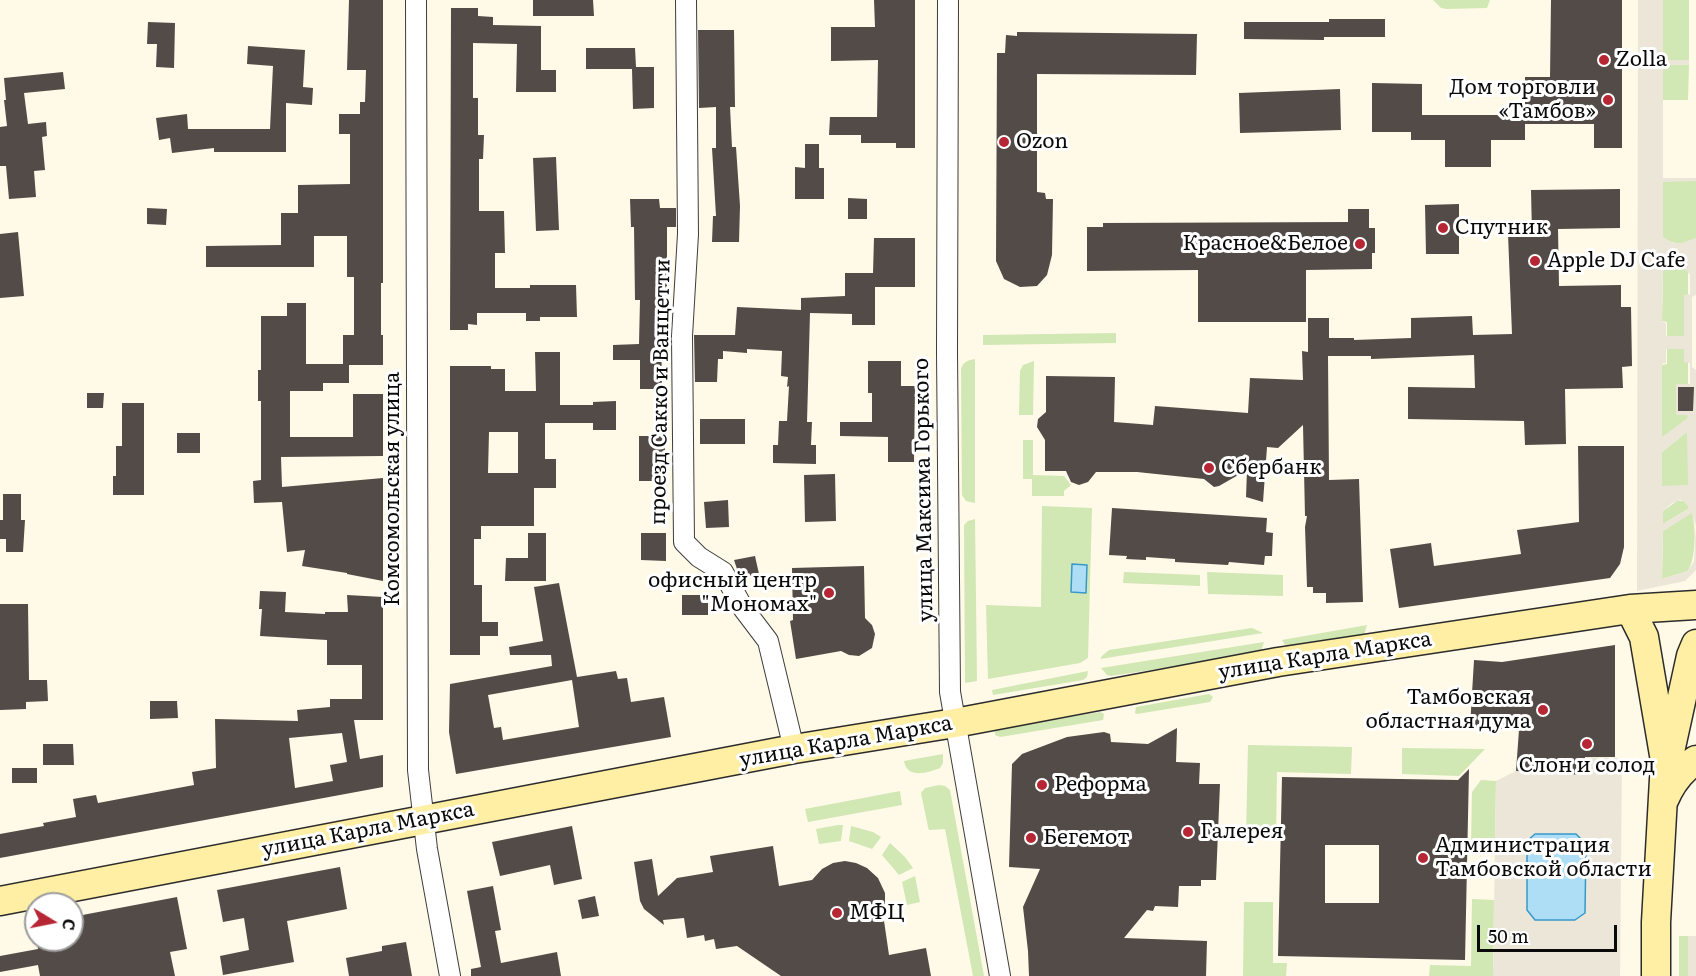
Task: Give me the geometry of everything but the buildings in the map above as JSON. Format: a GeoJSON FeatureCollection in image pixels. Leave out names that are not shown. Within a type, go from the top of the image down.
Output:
{"type":"FeatureCollection","features":[{"type":"Feature","properties":{"kind":"main road","name":"улица Карла Маркса"},"geometry":{"type":"LineString","coordinates":[[0,901],[794,749],[955,723],[1278,662],[1630,609],[1696,605]]}},
{"type":"Feature","properties":{"kind":"main road"},"geometry":{"type":"LineString","coordinates":[[1630,609],[1644,637],[1666,764]]}},
{"type":"Feature","properties":{"kind":"main road"},"geometry":{"type":"LineString","coordinates":[[1656,976],[1656,922],[1666,764],[1690,656],[1696,644]]}},
{"type":"Feature","properties":{"kind":"main road"},"geometry":{"type":"LineString","coordinates":[[1662,803],[1679,773],[1696,760]]}},
{"type":"Feature","properties":{"kind":"street","name":"Комсомольская улица"},"geometry":{"type":"LineString","coordinates":[[416,0],[418,758],[427,849],[450,976]]}},
{"type":"Feature","properties":{"kind":"street","name":"проезд Сакко и Ванцетти"},"geometry":{"type":"LineString","coordinates":[[686,0],[688,234],[682,336],[684,542],[699,557],[723,572],[743,608],[768,641],[794,749]]}},
{"type":"Feature","properties":{"kind":"street","name":"улица Максима Горького"},"geometry":{"type":"LineString","coordinates":[[948,0],[947,513],[950,692],[1000,976]]}},
{"type":"Feature","properties":{"kind":"green space"},"geometry":{"type":"Polygon","coordinates":[[[1433,0],[1490,0],[1487,8],[1447,9],[1441,8],[1433,0]]]}},
{"type":"Feature","properties":{"kind":"green space"},"geometry":{"type":"Polygon","coordinates":[[[1663,0],[1689,0],[1689,60],[1663,60],[1663,0]]]}},
{"type":"Feature","properties":{"kind":"green space"},"geometry":{"type":"Polygon","coordinates":[[[1663,65],[1689,65],[1688,100],[1663,100],[1663,65]]]}},
{"type":"Feature","properties":{"kind":"green space"},"geometry":{"type":"Polygon","coordinates":[[[1663,181],[1696,181],[1696,238],[1688,242],[1671,242],[1663,237],[1663,181]]]}},
{"type":"Feature","properties":{"kind":"green space"},"geometry":{"type":"Polygon","coordinates":[[[1676,263],[1688,271],[1688,295],[1684,295],[1684,337],[1667,336],[1667,322],[1662,321],[1663,271],[1668,265],[1676,263]]]}},
{"type":"Feature","properties":{"kind":"green space"},"geometry":{"type":"Polygon","coordinates":[[[1116,333],[1116,343],[983,345],[983,335],[1116,333]]]}},
{"type":"Feature","properties":{"kind":"green space"},"geometry":{"type":"Polygon","coordinates":[[[1667,349],[1684,349],[1684,362],[1688,362],[1688,384],[1676,385],[1676,414],[1688,415],[1688,418],[1662,438],[1662,365],[1667,364],[1667,349]]]}},
{"type":"Feature","properties":{"kind":"green space"},"geometry":{"type":"Polygon","coordinates":[[[975,359],[975,503],[966,501],[962,495],[961,369],[966,362],[975,359]]]}},
{"type":"Feature","properties":{"kind":"green space"},"geometry":{"type":"Polygon","coordinates":[[[1034,361],[1033,415],[1019,415],[1020,371],[1023,365],[1034,361]]]}},
{"type":"Feature","properties":{"kind":"green space"},"geometry":{"type":"Polygon","coordinates":[[[1688,431],[1688,486],[1662,486],[1662,452],[1688,431]]]}},
{"type":"Feature","properties":{"kind":"green space"},"geometry":{"type":"Polygon","coordinates":[[[1023,440],[1033,440],[1033,475],[1064,476],[1071,485],[1064,491],[1064,496],[1032,496],[1032,479],[1023,479],[1023,440]]]}},
{"type":"Feature","properties":{"kind":"green space"},"geometry":{"type":"Polygon","coordinates":[[[1677,501],[1684,501],[1690,508],[1663,524],[1663,511],[1677,501]]]}},
{"type":"Feature","properties":{"kind":"green space"},"geometry":{"type":"Polygon","coordinates":[[[1042,506],[1092,508],[1088,658],[1080,663],[988,679],[986,605],[1041,607],[1042,506]]]}},
{"type":"Feature","properties":{"kind":"green space"},"geometry":{"type":"Polygon","coordinates":[[[1692,512],[1694,542],[1691,565],[1688,571],[1662,579],[1663,531],[1692,512]]]}},
{"type":"Feature","properties":{"kind":"green space"},"geometry":{"type":"Polygon","coordinates":[[[975,519],[977,681],[965,683],[964,525],[975,519]]]}},
{"type":"Feature","properties":{"kind":"green space"},"geometry":{"type":"Polygon","coordinates":[[[1124,572],[1200,575],[1200,586],[1123,583],[1124,572]]]}},
{"type":"Feature","properties":{"kind":"green space"},"geometry":{"type":"Polygon","coordinates":[[[1207,572],[1283,575],[1283,596],[1208,594],[1207,572]]]}},
{"type":"Feature","properties":{"kind":"green space"},"geometry":{"type":"Polygon","coordinates":[[[1367,625],[1364,635],[1290,648],[1282,640],[1367,625]]]}},
{"type":"Feature","properties":{"kind":"green space"},"geometry":{"type":"Polygon","coordinates":[[[1252,628],[1263,633],[1100,659],[1109,650],[1252,628]]]}},
{"type":"Feature","properties":{"kind":"green space"},"geometry":{"type":"Polygon","coordinates":[[[1264,642],[1261,651],[1257,654],[1111,676],[1101,668],[1264,642]]]}},
{"type":"Feature","properties":{"kind":"green space"},"geometry":{"type":"Polygon","coordinates":[[[1088,671],[1087,677],[1083,680],[993,695],[992,690],[1088,671]]]}},
{"type":"Feature","properties":{"kind":"green space"},"geometry":{"type":"Polygon","coordinates":[[[1209,694],[1213,697],[1210,702],[1135,713],[1136,707],[1209,694]]]}},
{"type":"Feature","properties":{"kind":"green space"},"geometry":{"type":"Polygon","coordinates":[[[1100,712],[1104,714],[1103,720],[1000,737],[995,735],[997,729],[1100,712]]]}},
{"type":"Feature","properties":{"kind":"green space"},"geometry":{"type":"Polygon","coordinates":[[[1248,745],[1352,747],[1351,774],[1277,772],[1276,837],[1246,836],[1248,745]]]}},
{"type":"Feature","properties":{"kind":"green space"},"geometry":{"type":"Polygon","coordinates":[[[1402,748],[1485,749],[1459,776],[1402,774],[1402,748]]]}},
{"type":"Feature","properties":{"kind":"green space"},"geometry":{"type":"Polygon","coordinates":[[[943,754],[943,763],[940,768],[924,773],[909,770],[904,761],[943,754]]]}},
{"type":"Feature","properties":{"kind":"green space"},"geometry":{"type":"Polygon","coordinates":[[[1481,780],[1496,781],[1495,847],[1471,846],[1472,792],[1481,780]]]}},
{"type":"Feature","properties":{"kind":"green space"},"geometry":{"type":"Polygon","coordinates":[[[939,785],[950,790],[984,976],[973,976],[945,829],[929,830],[928,827],[921,793],[925,788],[939,785]]]}},
{"type":"Feature","properties":{"kind":"green space"},"geometry":{"type":"Polygon","coordinates":[[[900,791],[902,805],[808,822],[805,809],[900,791]]]}},
{"type":"Feature","properties":{"kind":"green space"},"geometry":{"type":"Polygon","coordinates":[[[843,825],[841,841],[819,844],[816,829],[843,825]]]}},
{"type":"Feature","properties":{"kind":"green space"},"geometry":{"type":"Polygon","coordinates":[[[851,826],[873,832],[881,837],[872,849],[849,841],[851,826]]]}},
{"type":"Feature","properties":{"kind":"green space"},"geometry":{"type":"Polygon","coordinates":[[[890,843],[913,868],[899,875],[882,855],[890,843]]]}},
{"type":"Feature","properties":{"kind":"green space"},"geometry":{"type":"Polygon","coordinates":[[[915,876],[920,902],[907,905],[902,882],[915,876]]]}},
{"type":"Feature","properties":{"kind":"green space"},"geometry":{"type":"Polygon","coordinates":[[[1472,899],[1494,900],[1493,976],[1429,976],[1430,965],[1471,966],[1472,899]]]}},
{"type":"Feature","properties":{"kind":"green space"},"geometry":{"type":"Polygon","coordinates":[[[1244,902],[1273,902],[1273,963],[1287,963],[1286,976],[1243,976],[1244,902]]]}},
{"type":"Feature","properties":{"kind":"green space"},"geometry":{"type":"Polygon","coordinates":[[[1679,936],[1696,936],[1696,976],[1679,976],[1679,936]]]}},
{"type":"Feature","properties":{"kind":"shaded area"},"geometry":{"type":"Polygon","coordinates":[[[1638,0],[1663,0],[1663,60],[1689,60],[1689,65],[1663,65],[1663,178],[1696,178],[1696,181],[1663,182],[1663,237],[1673,243],[1682,243],[1696,238],[1696,295],[1692,297],[1692,367],[1696,370],[1696,526],[1696,570],[1685,581],[1637,591],[1638,0]],[[1676,264],[1668,265],[1663,271],[1662,321],[1666,323],[1666,336],[1684,336],[1684,295],[1690,294],[1690,275],[1684,267],[1676,264]],[[1666,349],[1666,363],[1662,364],[1662,437],[1688,418],[1687,415],[1676,415],[1676,384],[1690,384],[1690,363],[1684,362],[1684,349],[1666,349]],[[1687,432],[1662,452],[1662,486],[1688,485],[1687,432]],[[1681,500],[1672,503],[1663,511],[1663,524],[1689,509],[1687,504],[1681,500]],[[1692,513],[1663,531],[1662,579],[1688,571],[1694,561],[1696,526],[1692,513]]]}},
{"type":"Feature","properties":{"kind":"shaded area"},"geometry":{"type":"Polygon","coordinates":[[[1585,757],[1622,758],[1620,976],[1493,976],[1496,781],[1516,771],[1584,775],[1585,757]]]}},
{"type":"Feature","properties":{"kind":"shaded area"},"geometry":{"type":"Polygon","coordinates":[[[1688,936],[1696,936],[1696,976],[1688,976],[1688,936]]]}},
{"type":"Feature","properties":{"kind":"water"},"geometry":{"type":"Polygon","coordinates":[[[1072,564],[1087,565],[1086,593],[1071,592],[1072,564]]]}},
{"type":"Feature","properties":{"kind":"water"},"geometry":{"type":"Polygon","coordinates":[[[1535,834],[1576,834],[1586,844],[1585,913],[1575,920],[1535,920],[1527,910],[1527,841],[1535,834]]]}},
{"type":"Feature","properties":{"kind":"place","name":"Zolla"},"geometry":{"type":"Point","coordinates":[1604,60]}},
{"type":"Feature","properties":{"kind":"place","name":"Дом торговли «Тамбов»"},"geometry":{"type":"Point","coordinates":[1608,100]}},
{"type":"Feature","properties":{"kind":"place","name":"Ozon"},"geometry":{"type":"Point","coordinates":[1004,142]}},
{"type":"Feature","properties":{"kind":"place","name":"Спутник"},"geometry":{"type":"Point","coordinates":[1443,228]}},
{"type":"Feature","properties":{"kind":"place","name":"Красное&Белое"},"geometry":{"type":"Point","coordinates":[1360,244]}},
{"type":"Feature","properties":{"kind":"place","name":"Apple DJ Cafe"},"geometry":{"type":"Point","coordinates":[1535,261]}},
{"type":"Feature","properties":{"kind":"place","name":"Сбербанк"},"geometry":{"type":"Point","coordinates":[1209,468]}},
{"type":"Feature","properties":{"kind":"place","name":"офисный центр \"Мономах\""},"geometry":{"type":"Point","coordinates":[829,593]}},
{"type":"Feature","properties":{"kind":"place","name":"Тамбовская областная дума"},"geometry":{"type":"Point","coordinates":[1543,710]}},
{"type":"Feature","properties":{"kind":"place","name":"Слон и солод"},"geometry":{"type":"Point","coordinates":[1587,744]}},
{"type":"Feature","properties":{"kind":"place","name":"Реформа"},"geometry":{"type":"Point","coordinates":[1042,785]}},
{"type":"Feature","properties":{"kind":"place","name":"Галерея"},"geometry":{"type":"Point","coordinates":[1188,832]}},
{"type":"Feature","properties":{"kind":"place","name":"Бегемот"},"geometry":{"type":"Point","coordinates":[1031,838]}},
{"type":"Feature","properties":{"kind":"place","name":"Администрация Тамбовской области"},"geometry":{"type":"Point","coordinates":[1423,858]}},
{"type":"Feature","properties":{"kind":"place","name":"МФЦ"},"geometry":{"type":"Point","coordinates":[837,913]}}]}
